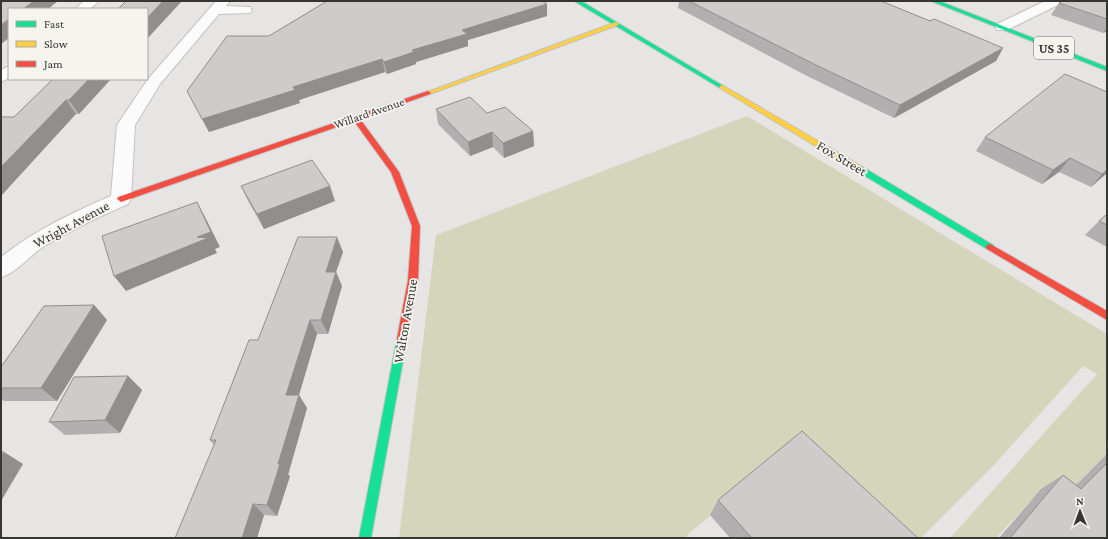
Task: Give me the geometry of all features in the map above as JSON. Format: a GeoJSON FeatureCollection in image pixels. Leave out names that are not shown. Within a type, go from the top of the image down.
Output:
{"type":"FeatureCollection","features":[{"type":"Feature","properties":{"kind":"street"},"geometry":{"type":"LineString","coordinates":[[83,8],[92,1]]}},
{"type":"Feature","properties":{"kind":"street","name":"Fox Street"},"geometry":{"type":"LineString","coordinates":[[577,1],[1107,316]]}},
{"type":"Feature","properties":{"kind":"street","name":"US 35"},"geometry":{"type":"LineString","coordinates":[[934,1],[1107,68]]}},
{"type":"Feature","properties":{"kind":"street"},"geometry":{"type":"LineString","coordinates":[[1002,27],[1055,1]]}},
{"type":"Feature","properties":{"kind":"street","name":"Wright Avenue"},"geometry":{"type":"LineString","coordinates":[[1,269],[34,243],[68,223],[121,199],[126,125],[154,82],[219,6],[244,10]]}},
{"type":"Feature","properties":{"kind":"street","name":"Willard Avenue"},"geometry":{"type":"LineString","coordinates":[[121,199],[356,119],[616,24]]}},
{"type":"Feature","properties":{"kind":"street","name":"Walton Avenue"},"geometry":{"type":"LineString","coordinates":[[356,119],[395,172],[416,226],[413,280],[365,538]]}},
{"type":"Feature","properties":{"kind":"green space"},"geometry":{"type":"Polygon","coordinates":[[[747,116],[1107,334],[1107,445],[1105,447],[1107,449],[1107,479],[1093,468],[1068,493],[1041,490],[996,538],[950,538],[1097,374],[1083,366],[993,466],[921,538],[887,538],[799,447],[690,532],[686,538],[399,538],[436,235],[747,116]]]}},
{"type":"Feature","properties":{"kind":"building"},"geometry":{"type":"Polygon","coordinates":[[[1,1],[34,1],[24,8],[8,8],[8,20],[1,25],[1,1]]]}},
{"type":"Feature","properties":{"kind":"building"},"geometry":{"type":"Polygon","coordinates":[[[126,1],[163,1],[148,17],[148,8],[119,8],[126,1]]]}},
{"type":"Feature","properties":{"kind":"building"},"geometry":{"type":"Polygon","coordinates":[[[327,1],[542,1],[547,4],[462,30],[467,34],[412,50],[414,52],[384,62],[382,59],[293,87],[295,90],[202,119],[187,91],[227,36],[269,36],[327,1]]]}},
{"type":"Feature","properties":{"kind":"building"},"geometry":{"type":"Polygon","coordinates":[[[689,1],[881,1],[930,21],[934,19],[1003,48],[900,105],[814,64],[689,1]]]}},
{"type":"Feature","properties":{"kind":"building"},"geometry":{"type":"Polygon","coordinates":[[[1062,1],[1107,1],[1107,19],[1059,3],[1062,1]]]}},
{"type":"Feature","properties":{"kind":"building"},"geometry":{"type":"Polygon","coordinates":[[[1065,74],[1107,92],[1107,170],[1102,174],[1070,158],[1053,170],[985,137],[1065,74]]]}},
{"type":"Feature","properties":{"kind":"building"},"geometry":{"type":"Polygon","coordinates":[[[52,80],[88,80],[69,100],[66,100],[1,167],[1,117],[14,117],[52,80]]]}},
{"type":"Feature","properties":{"kind":"building"},"geometry":{"type":"Polygon","coordinates":[[[470,97],[487,113],[505,107],[533,131],[503,143],[492,132],[468,142],[436,109],[470,97]]]}},
{"type":"Feature","properties":{"kind":"building"},"geometry":{"type":"Polygon","coordinates":[[[312,160],[330,186],[257,214],[241,186],[312,160]]]}},
{"type":"Feature","properties":{"kind":"building"},"geometry":{"type":"Polygon","coordinates":[[[197,202],[211,232],[197,237],[208,238],[114,276],[102,236],[197,202]]]}},
{"type":"Feature","properties":{"kind":"building"},"geometry":{"type":"Polygon","coordinates":[[[1107,214],[1107,225],[1099,221],[1107,214]]]}},
{"type":"Feature","properties":{"kind":"building"},"geometry":{"type":"Polygon","coordinates":[[[298,237],[337,237],[326,272],[336,272],[321,320],[310,320],[286,395],[299,395],[267,505],[253,504],[242,538],[175,538],[216,440],[210,440],[249,340],[258,340],[298,237]]]}},
{"type":"Feature","properties":{"kind":"building"},"geometry":{"type":"Polygon","coordinates":[[[94,305],[41,388],[1,388],[1,367],[44,306],[94,305]]]}},
{"type":"Feature","properties":{"kind":"building"},"geometry":{"type":"Polygon","coordinates":[[[128,376],[105,420],[49,422],[74,377],[128,376]]]}},
{"type":"Feature","properties":{"kind":"building"},"geometry":{"type":"Polygon","coordinates":[[[802,431],[918,538],[752,538],[718,500],[802,431]]]}},
{"type":"Feature","properties":{"kind":"building"},"geometry":{"type":"Polygon","coordinates":[[[1107,463],[1107,538],[1010,538],[1063,475],[1081,489],[1107,463]]]}},
{"type":"Feature","properties":{"kind":"traffic: fast"},"geometry":{"type":"LineString","coordinates":[[577,1],[722,87]]}},
{"type":"Feature","properties":{"kind":"traffic: fast"},"geometry":{"type":"LineString","coordinates":[[934,1],[1107,69]]}},
{"type":"Feature","properties":{"kind":"traffic: fast"},"geometry":{"type":"LineString","coordinates":[[858,168],[990,247]]}},
{"type":"Feature","properties":{"kind":"traffic: fast"},"geometry":{"type":"LineString","coordinates":[[365,538],[401,344]]}},
{"type":"Feature","properties":{"kind":"traffic: slow"},"geometry":{"type":"LineString","coordinates":[[428,93],[616,24]]}},
{"type":"Feature","properties":{"kind":"traffic: slow"},"geometry":{"type":"LineString","coordinates":[[722,87],[858,168]]}},
{"type":"Feature","properties":{"kind":"traffic: jam"},"geometry":{"type":"LineString","coordinates":[[121,199],[428,93]]}},
{"type":"Feature","properties":{"kind":"traffic: jam"},"geometry":{"type":"LineString","coordinates":[[356,119],[395,172],[416,226],[413,280],[401,344]]}},
{"type":"Feature","properties":{"kind":"traffic: jam"},"geometry":{"type":"LineString","coordinates":[[990,247],[1107,316]]}}]}
